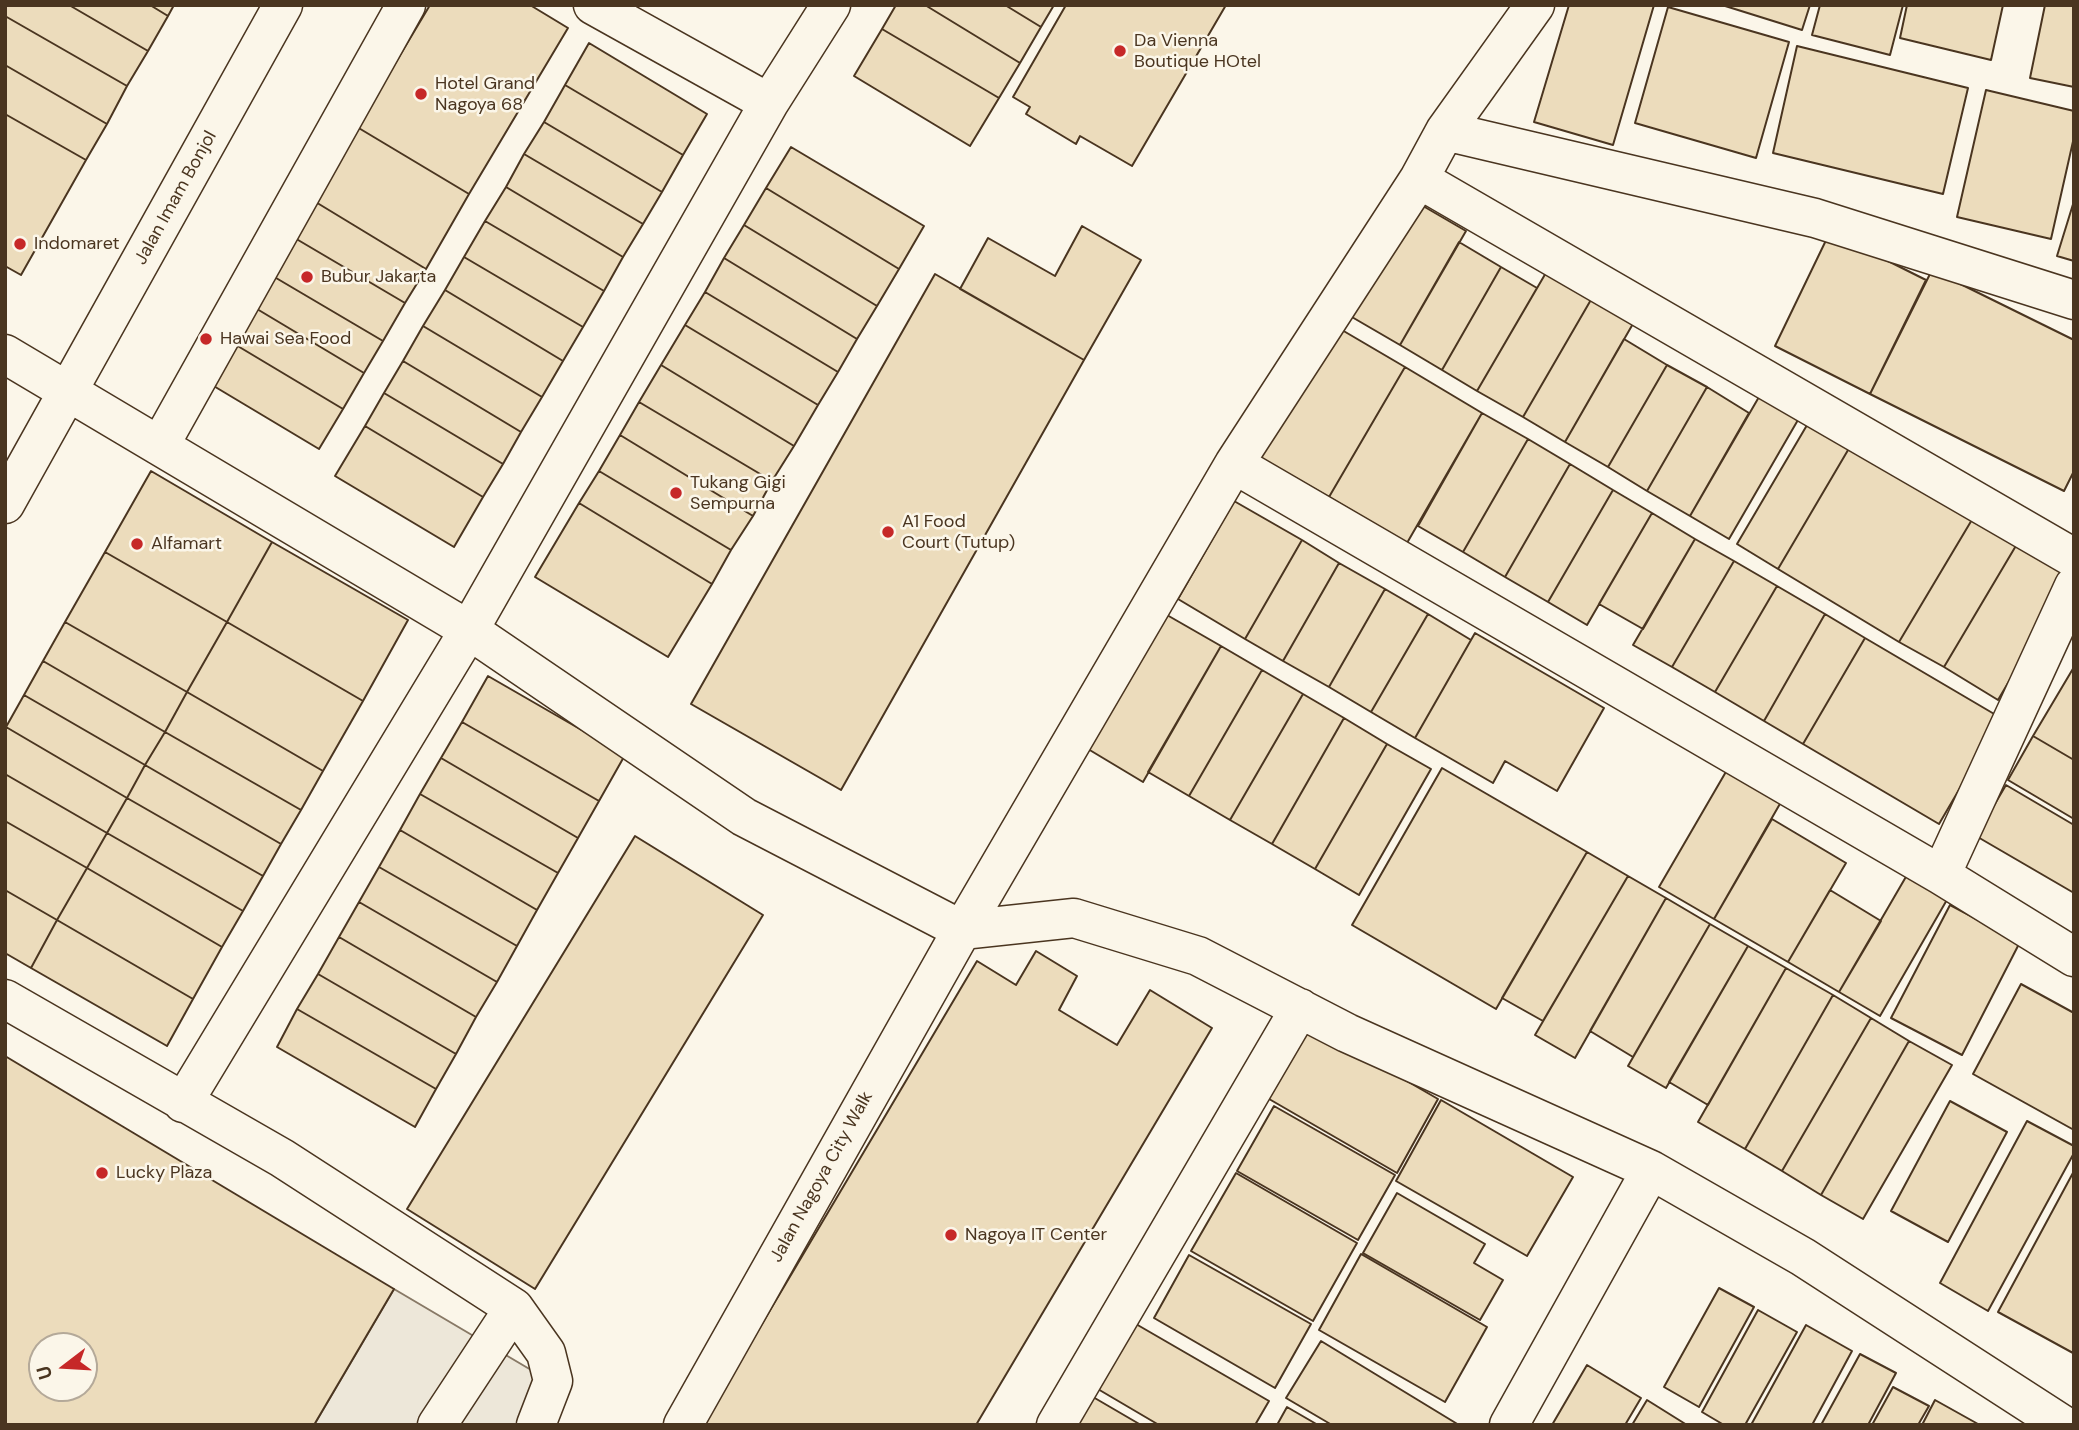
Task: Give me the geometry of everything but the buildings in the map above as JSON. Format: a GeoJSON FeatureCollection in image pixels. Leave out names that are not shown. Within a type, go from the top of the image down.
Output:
{"type":"FeatureCollection","features":[{"type":"Feature","properties":{"kind":"street","name":"Jalan Imam Bonjol"},"geometry":{"type":"LineString","coordinates":[[5,504],[283,5]]}},
{"type":"Feature","properties":{"kind":"street"},"geometry":{"type":"LineString","coordinates":[[160,445],[406,5]]}},
{"type":"Feature","properties":{"kind":"street"},"geometry":{"type":"LineString","coordinates":[[593,5],[769,103]]}},
{"type":"Feature","properties":{"kind":"street"},"geometry":{"type":"LineString","coordinates":[[183,1104],[469,631],[769,103],[831,5]]}},
{"type":"Feature","properties":{"kind":"street","name":"Jalan Nagoya City Walk"},"geometry":{"type":"LineString","coordinates":[[683,1425],[961,930],[1234,464],[1419,179],[1445,131],[1535,5]]}},
{"type":"Feature","properties":{"kind":"street"},"geometry":{"type":"LineString","coordinates":[[1445,131],[1815,218],[2074,300]]}},
{"type":"Feature","properties":{"kind":"street"},"geometry":{"type":"LineString","coordinates":[[1419,179],[2074,558]]}},
{"type":"Feature","properties":{"kind":"street"},"geometry":{"type":"LineString","coordinates":[[5,354],[469,631],[744,817],[961,930],[1074,918],[1198,956],[1347,1033],[1651,1170],[1803,1257],[2063,1425]]}},
{"type":"Feature","properties":{"kind":"street"},"geometry":{"type":"LineString","coordinates":[[1234,464],[1941,875],[2074,957]]}},
{"type":"Feature","properties":{"kind":"street"},"geometry":{"type":"LineString","coordinates":[[1941,875],[2074,586]]}},
{"type":"Feature","properties":{"kind":"street"},"geometry":{"type":"LineString","coordinates":[[5,999],[183,1104],[282,1158],[514,1308],[546,1353],[553,1381],[536,1425]]}},
{"type":"Feature","properties":{"kind":"street"},"geometry":{"type":"LineString","coordinates":[[1056,1425],[1300,1008]]}},
{"type":"Feature","properties":{"kind":"street"},"geometry":{"type":"LineString","coordinates":[[1509,1425],[1651,1170]]}},
{"type":"Feature","properties":{"kind":"street"},"geometry":{"type":"LineString","coordinates":[[438,1425],[514,1308]]}},
{"type":"Feature","properties":{"kind":"shaded area"},"geometry":{"type":"Polygon","coordinates":[[[394,1289],[565,1390],[545,1425],[314,1425],[394,1289]]]}},
{"type":"Feature","properties":{"kind":"place","name":"Da Vienna Boutique HOtel"},"geometry":{"type":"Point","coordinates":[1120,51]}},
{"type":"Feature","properties":{"kind":"place","name":"Hotel Grand Nagoya 68"},"geometry":{"type":"Point","coordinates":[421,94]}},
{"type":"Feature","properties":{"kind":"place","name":"Indomaret"},"geometry":{"type":"Point","coordinates":[20,244]}},
{"type":"Feature","properties":{"kind":"place","name":"Bubur Jakarta"},"geometry":{"type":"Point","coordinates":[307,277]}},
{"type":"Feature","properties":{"kind":"place","name":"Hawai Sea Food"},"geometry":{"type":"Point","coordinates":[206,339]}},
{"type":"Feature","properties":{"kind":"place","name":"Tukang Gigi Sempurna"},"geometry":{"type":"Point","coordinates":[676,493]}},
{"type":"Feature","properties":{"kind":"place","name":"A1 Food Court (Tutup)"},"geometry":{"type":"Point","coordinates":[888,532]}},
{"type":"Feature","properties":{"kind":"place","name":"Alfamart"},"geometry":{"type":"Point","coordinates":[137,544]}},
{"type":"Feature","properties":{"kind":"place","name":"Lucky Plaza"},"geometry":{"type":"Point","coordinates":[102,1173]}},
{"type":"Feature","properties":{"kind":"place","name":"Nagoya IT Center"},"geometry":{"type":"Point","coordinates":[951,1235]}}]}
